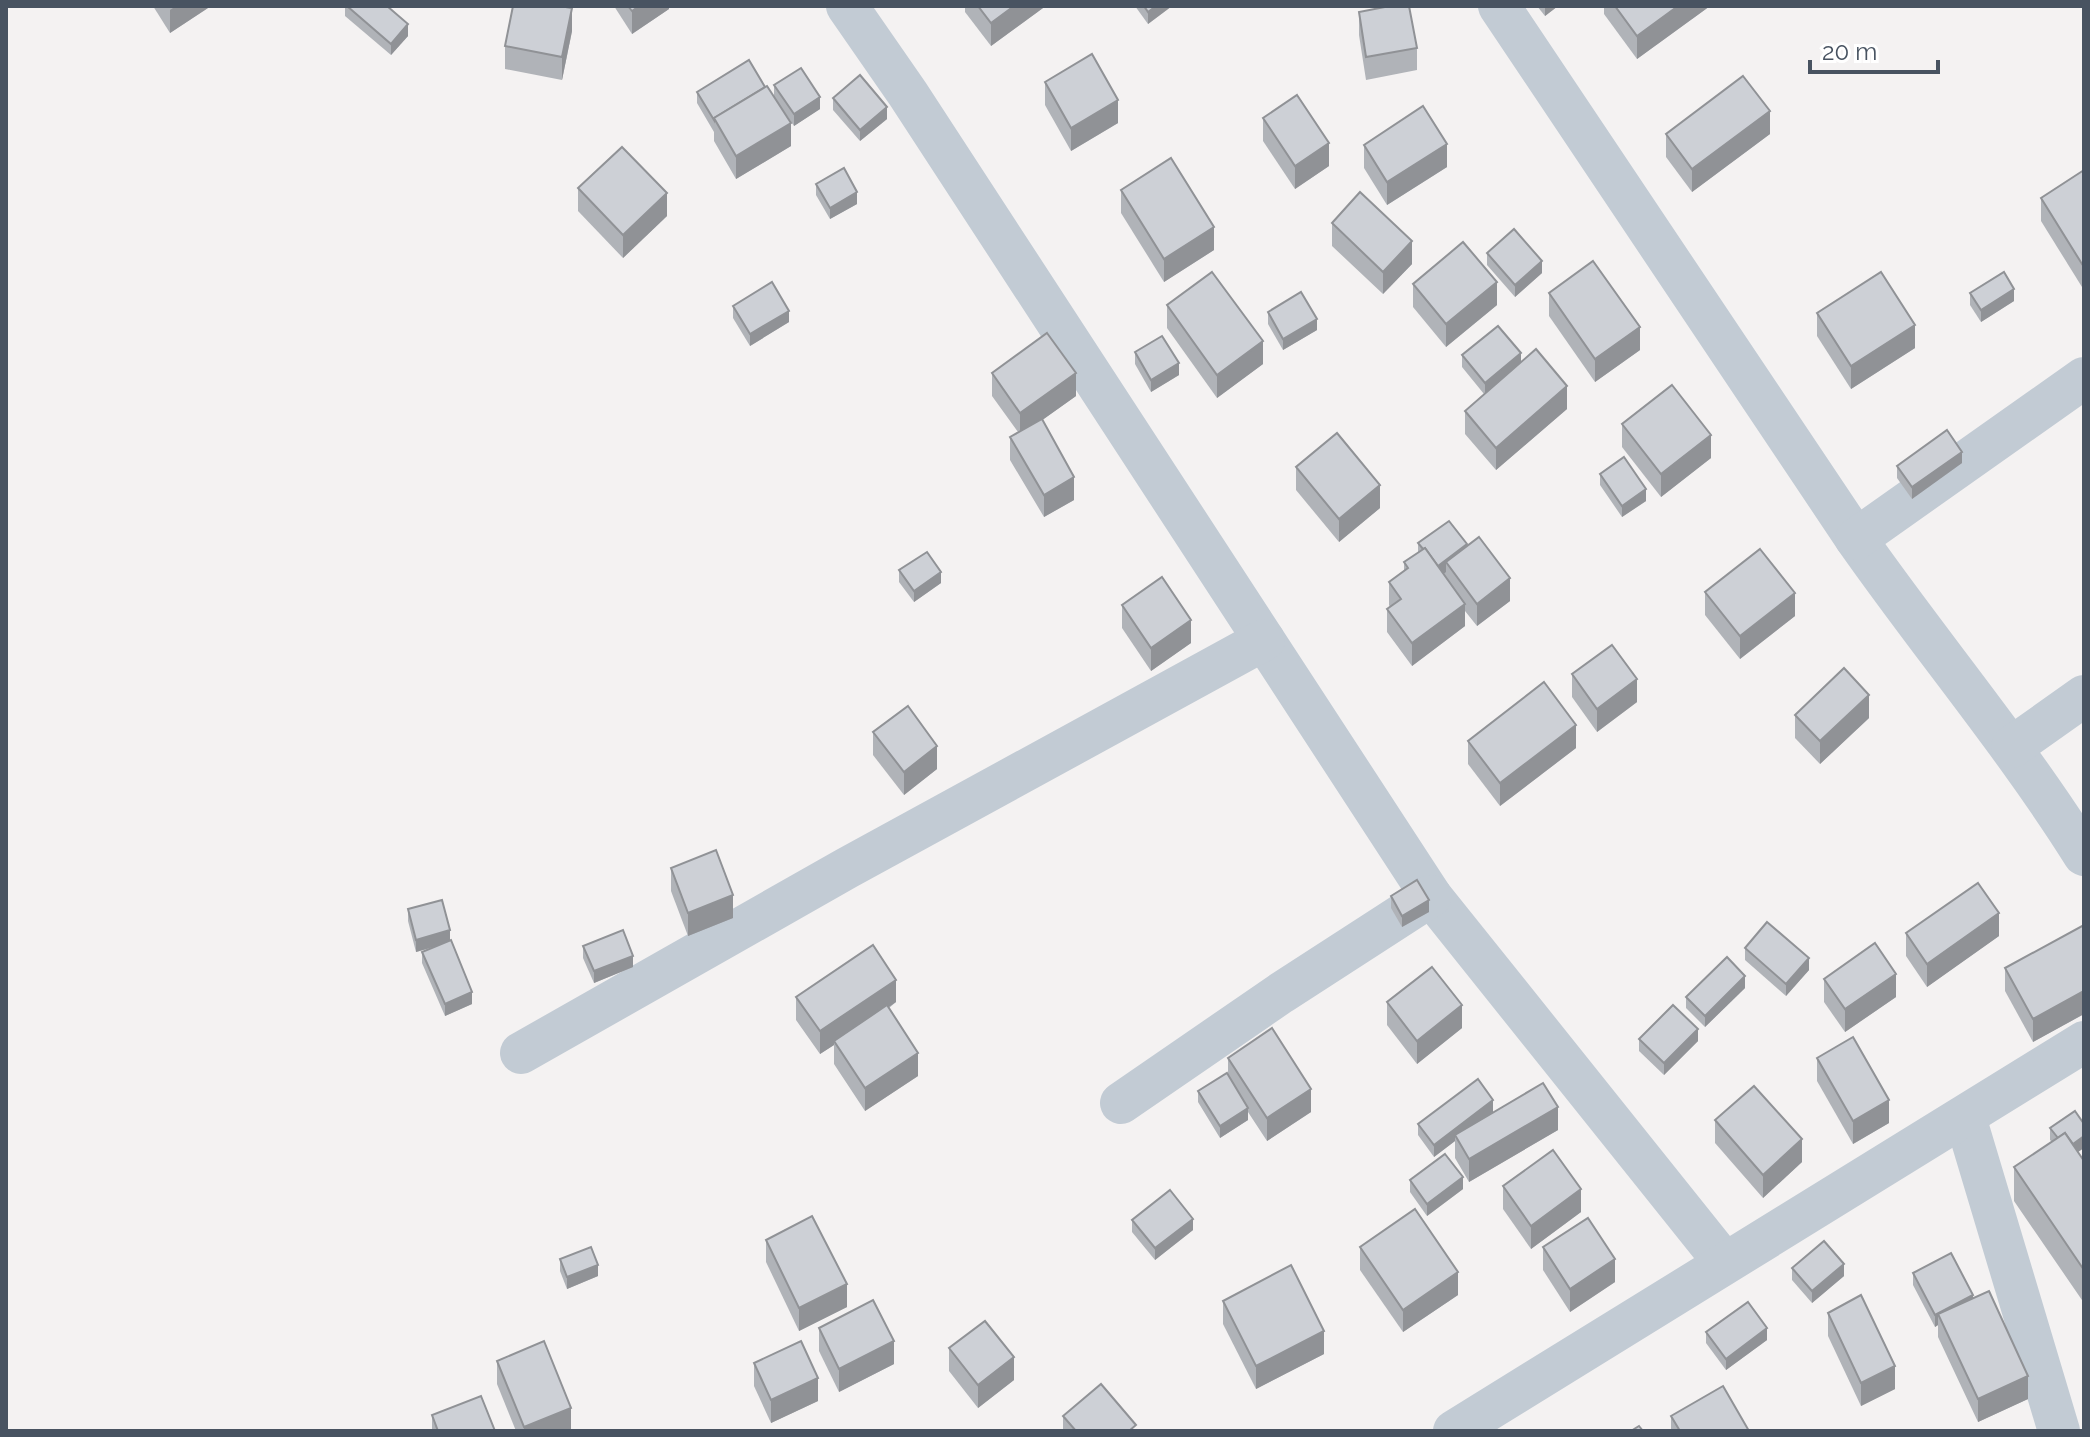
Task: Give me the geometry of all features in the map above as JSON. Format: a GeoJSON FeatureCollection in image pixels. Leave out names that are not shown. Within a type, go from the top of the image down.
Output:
{"type":"FeatureCollection","features":[{"type":"Feature","properties":{"kind":"street"},"geometry":{"type":"LineString","coordinates":[[847,6],[1431,896],[1724,1262]]}},
{"type":"Feature","properties":{"kind":"street"},"geometry":{"type":"LineString","coordinates":[[1499,6],[1856,539],[1906,611],[2012,747],[2084,855]]}},
{"type":"Feature","properties":{"kind":"street"},"geometry":{"type":"LineString","coordinates":[[1856,539],[2084,378]]}},
{"type":"Feature","properties":{"kind":"street"},"geometry":{"type":"LineString","coordinates":[[521,1053],[847,868],[1264,640]]}},
{"type":"Feature","properties":{"kind":"street"},"geometry":{"type":"LineString","coordinates":[[2012,747],[2084,696]]}},
{"type":"Feature","properties":{"kind":"street"},"geometry":{"type":"LineString","coordinates":[[1121,1103],[1281,993],[1431,896]]}},
{"type":"Feature","properties":{"kind":"street"},"geometry":{"type":"LineString","coordinates":[[1454,1431],[2084,1042]]}},
{"type":"Feature","properties":{"kind":"street"},"geometry":{"type":"LineString","coordinates":[[1965,1117],[2059,1431]]}},
{"type":"Feature","properties":{"kind":"building"},"geometry":{"type":"Polygon","coordinates":[[[347,6],[387,6],[408,24],[391,44],[347,6]]]}},
{"type":"Feature","properties":{"kind":"building"},"geometry":{"type":"Polygon","coordinates":[[[513,6],[572,8],[562,57],[505,46],[513,6]]]}},
{"type":"Feature","properties":{"kind":"building"},"geometry":{"type":"Polygon","coordinates":[[[978,6],[1014,6],[991,23],[978,6]]]}},
{"type":"Feature","properties":{"kind":"building"},"geometry":{"type":"Polygon","coordinates":[[[1409,6],[1417,48],[1366,57],[1359,12],[1409,6]]]}},
{"type":"Feature","properties":{"kind":"building"},"geometry":{"type":"Polygon","coordinates":[[[1615,6],[1678,6],[1637,36],[1615,6]]]}},
{"type":"Feature","properties":{"kind":"building"},"geometry":{"type":"Polygon","coordinates":[[[1092,54],[1118,100],[1071,128],[1045,82],[1092,54]]]}},
{"type":"Feature","properties":{"kind":"building"},"geometry":{"type":"Polygon","coordinates":[[[749,60],[765,87],[714,120],[697,92],[749,60]]]}},
{"type":"Feature","properties":{"kind":"building"},"geometry":{"type":"Polygon","coordinates":[[[801,68],[820,97],[794,114],[774,85],[801,68]]]}},
{"type":"Feature","properties":{"kind":"building"},"geometry":{"type":"Polygon","coordinates":[[[860,75],[887,107],[860,130],[833,98],[860,75]]]}},
{"type":"Feature","properties":{"kind":"building"},"geometry":{"type":"Polygon","coordinates":[[[1743,76],[1770,111],[1692,169],[1666,134],[1743,76]]]}},
{"type":"Feature","properties":{"kind":"building"},"geometry":{"type":"Polygon","coordinates":[[[767,86],[791,123],[736,156],[714,118],[767,86]]]}},
{"type":"Feature","properties":{"kind":"building"},"geometry":{"type":"Polygon","coordinates":[[[1297,95],[1329,143],[1295,166],[1263,118],[1297,95]]]}},
{"type":"Feature","properties":{"kind":"building"},"geometry":{"type":"Polygon","coordinates":[[[1423,106],[1447,144],[1387,182],[1364,145],[1423,106]]]}},
{"type":"Feature","properties":{"kind":"building"},"geometry":{"type":"Polygon","coordinates":[[[622,147],[667,193],[623,235],[578,188],[622,147]]]}},
{"type":"Feature","properties":{"kind":"building"},"geometry":{"type":"Polygon","coordinates":[[[1171,158],[1214,227],[1164,259],[1121,190],[1171,158]]]}},
{"type":"Feature","properties":{"kind":"building"},"geometry":{"type":"Polygon","coordinates":[[[844,168],[857,192],[830,208],[816,184],[844,168]]]}},
{"type":"Feature","properties":{"kind":"building"},"geometry":{"type":"Polygon","coordinates":[[[2084,170],[2084,262],[2082,264],[2041,198],[2084,170]]]}},
{"type":"Feature","properties":{"kind":"building"},"geometry":{"type":"Polygon","coordinates":[[[1360,192],[1412,241],[1383,272],[1332,223],[1360,192]]]}},
{"type":"Feature","properties":{"kind":"building"},"geometry":{"type":"Polygon","coordinates":[[[1514,229],[1542,261],[1515,285],[1487,253],[1514,229]]]}},
{"type":"Feature","properties":{"kind":"building"},"geometry":{"type":"Polygon","coordinates":[[[1463,242],[1497,282],[1446,324],[1413,284],[1463,242]]]}},
{"type":"Feature","properties":{"kind":"building"},"geometry":{"type":"Polygon","coordinates":[[[1593,261],[1640,327],[1595,359],[1549,293],[1593,261]]]}},
{"type":"Feature","properties":{"kind":"building"},"geometry":{"type":"Polygon","coordinates":[[[1212,272],[1263,341],[1217,375],[1167,305],[1212,272]]]}},
{"type":"Feature","properties":{"kind":"building"},"geometry":{"type":"Polygon","coordinates":[[[1881,272],[1915,325],[1851,366],[1817,313],[1881,272]]]}},
{"type":"Feature","properties":{"kind":"building"},"geometry":{"type":"Polygon","coordinates":[[[2004,272],[2014,289],[1981,310],[1970,293],[2004,272]]]}},
{"type":"Feature","properties":{"kind":"building"},"geometry":{"type":"Polygon","coordinates":[[[772,282],[789,311],[750,334],[733,306],[772,282]]]}},
{"type":"Feature","properties":{"kind":"building"},"geometry":{"type":"Polygon","coordinates":[[[1301,292],[1317,319],[1283,339],[1268,312],[1301,292]]]}},
{"type":"Feature","properties":{"kind":"building"},"geometry":{"type":"Polygon","coordinates":[[[1498,326],[1521,353],[1485,383],[1462,355],[1498,326]]]}},
{"type":"Feature","properties":{"kind":"building"},"geometry":{"type":"Polygon","coordinates":[[[1047,333],[1076,373],[1020,413],[992,373],[1047,333]]]}},
{"type":"Feature","properties":{"kind":"building"},"geometry":{"type":"Polygon","coordinates":[[[1162,336],[1179,363],[1151,380],[1135,352],[1162,336]]]}},
{"type":"Feature","properties":{"kind":"building"},"geometry":{"type":"Polygon","coordinates":[[[1536,349],[1567,386],[1496,448],[1465,411],[1536,349]]]}},
{"type":"Feature","properties":{"kind":"building"},"geometry":{"type":"Polygon","coordinates":[[[1672,385],[1711,435],[1661,474],[1622,424],[1672,385]]]}},
{"type":"Feature","properties":{"kind":"building"},"geometry":{"type":"Polygon","coordinates":[[[1042,419],[1074,477],[1044,495],[1010,437],[1042,419]]]}},
{"type":"Feature","properties":{"kind":"building"},"geometry":{"type":"Polygon","coordinates":[[[1947,430],[1962,452],[1912,487],[1897,466],[1947,430]]]}},
{"type":"Feature","properties":{"kind":"building"},"geometry":{"type":"Polygon","coordinates":[[[1337,433],[1380,485],[1339,519],[1296,467],[1337,433]]]}},
{"type":"Feature","properties":{"kind":"building"},"geometry":{"type":"Polygon","coordinates":[[[1624,457],[1646,489],[1622,506],[1600,474],[1624,457]]]}},
{"type":"Feature","properties":{"kind":"building"},"geometry":{"type":"Polygon","coordinates":[[[1449,521],[1467,544],[1438,566],[1418,543],[1449,521]]]}},
{"type":"Feature","properties":{"kind":"building"},"geometry":{"type":"Polygon","coordinates":[[[1479,537],[1510,578],[1477,604],[1446,562],[1479,537]]]}},
{"type":"Feature","properties":{"kind":"building"},"geometry":{"type":"Polygon","coordinates":[[[1425,548],[1465,604],[1412,643],[1387,609],[1401,599],[1389,582],[1408,568],[1404,562],[1425,548]]]}},
{"type":"Feature","properties":{"kind":"building"},"geometry":{"type":"Polygon","coordinates":[[[1760,549],[1795,593],[1740,636],[1705,592],[1760,549]]]}},
{"type":"Feature","properties":{"kind":"building"},"geometry":{"type":"Polygon","coordinates":[[[927,552],[941,572],[914,591],[899,570],[927,552]]]}},
{"type":"Feature","properties":{"kind":"building"},"geometry":{"type":"Polygon","coordinates":[[[1162,577],[1191,620],[1151,648],[1122,605],[1162,577]]]}},
{"type":"Feature","properties":{"kind":"building"},"geometry":{"type":"Polygon","coordinates":[[[1612,645],[1637,679],[1597,709],[1572,674],[1612,645]]]}},
{"type":"Feature","properties":{"kind":"building"},"geometry":{"type":"Polygon","coordinates":[[[1844,668],[1869,695],[1820,741],[1795,715],[1844,668]]]}},
{"type":"Feature","properties":{"kind":"building"},"geometry":{"type":"Polygon","coordinates":[[[1544,682],[1576,725],[1500,783],[1468,741],[1544,682]]]}},
{"type":"Feature","properties":{"kind":"building"},"geometry":{"type":"Polygon","coordinates":[[[908,706],[937,746],[904,772],[873,732],[908,706]]]}},
{"type":"Feature","properties":{"kind":"building"},"geometry":{"type":"Polygon","coordinates":[[[716,850],[733,895],[688,913],[671,868],[716,850]]]}},
{"type":"Feature","properties":{"kind":"building"},"geometry":{"type":"Polygon","coordinates":[[[1417,880],[1429,900],[1402,916],[1391,896],[1417,880]]]}},
{"type":"Feature","properties":{"kind":"building"},"geometry":{"type":"Polygon","coordinates":[[[1978,883],[1999,913],[1927,964],[1906,933],[1978,883]]]}},
{"type":"Feature","properties":{"kind":"building"},"geometry":{"type":"Polygon","coordinates":[[[442,900],[450,930],[416,940],[408,909],[442,900]]]}},
{"type":"Feature","properties":{"kind":"building"},"geometry":{"type":"Polygon","coordinates":[[[1767,922],[1809,958],[1786,984],[1745,948],[1767,922]]]}},
{"type":"Feature","properties":{"kind":"building"},"geometry":{"type":"Polygon","coordinates":[[[2084,925],[2084,991],[2033,1019],[2005,968],[2084,925]]]}},
{"type":"Feature","properties":{"kind":"building"},"geometry":{"type":"Polygon","coordinates":[[[623,930],[633,956],[594,971],[583,946],[623,930]]]}},
{"type":"Feature","properties":{"kind":"building"},"geometry":{"type":"Polygon","coordinates":[[[451,940],[472,992],[445,1004],[422,952],[451,940]]]}},
{"type":"Feature","properties":{"kind":"building"},"geometry":{"type":"Polygon","coordinates":[[[1875,943],[1896,974],[1845,1009],[1824,979],[1875,943]]]}},
{"type":"Feature","properties":{"kind":"building"},"geometry":{"type":"Polygon","coordinates":[[[873,945],[896,980],[820,1031],[796,997],[873,945]]]}},
{"type":"Feature","properties":{"kind":"building"},"geometry":{"type":"Polygon","coordinates":[[[1727,957],[1745,976],[1705,1016],[1686,997],[1727,957]]]}},
{"type":"Feature","properties":{"kind":"building"},"geometry":{"type":"Polygon","coordinates":[[[1432,967],[1462,1005],[1417,1041],[1387,1002],[1432,967]]]}},
{"type":"Feature","properties":{"kind":"building"},"geometry":{"type":"Polygon","coordinates":[[[887,1005],[918,1053],[865,1088],[834,1041],[887,1005]]]}},
{"type":"Feature","properties":{"kind":"building"},"geometry":{"type":"Polygon","coordinates":[[[1673,1005],[1698,1029],[1664,1063],[1639,1039],[1673,1005]]]}},
{"type":"Feature","properties":{"kind":"building"},"geometry":{"type":"Polygon","coordinates":[[[1272,1028],[1311,1089],[1267,1118],[1228,1058],[1272,1028]]]}},
{"type":"Feature","properties":{"kind":"building"},"geometry":{"type":"Polygon","coordinates":[[[1853,1037],[1889,1100],[1853,1121],[1817,1058],[1853,1037]]]}},
{"type":"Feature","properties":{"kind":"building"},"geometry":{"type":"Polygon","coordinates":[[[1227,1073],[1248,1108],[1220,1126],[1198,1091],[1227,1073]]]}},
{"type":"Feature","properties":{"kind":"building"},"geometry":{"type":"Polygon","coordinates":[[[1478,1079],[1493,1100],[1434,1145],[1418,1124],[1478,1079]]]}},
{"type":"Feature","properties":{"kind":"building"},"geometry":{"type":"Polygon","coordinates":[[[1543,1083],[1558,1107],[1469,1159],[1455,1135],[1543,1083]]]}},
{"type":"Feature","properties":{"kind":"building"},"geometry":{"type":"Polygon","coordinates":[[[1754,1086],[1802,1139],[1763,1175],[1715,1120],[1754,1086]]]}},
{"type":"Feature","properties":{"kind":"building"},"geometry":{"type":"Polygon","coordinates":[[[2075,1111],[2084,1124],[2084,1136],[2073,1144],[2065,1133],[2058,1138],[2050,1128],[2075,1111]]]}},
{"type":"Feature","properties":{"kind":"building"},"geometry":{"type":"Polygon","coordinates":[[[2065,1133],[2084,1161],[2084,1270],[2014,1167],[2065,1133]]]}},
{"type":"Feature","properties":{"kind":"building"},"geometry":{"type":"Polygon","coordinates":[[[1553,1150],[1581,1189],[1531,1226],[1503,1186],[1553,1150]]]}},
{"type":"Feature","properties":{"kind":"building"},"geometry":{"type":"Polygon","coordinates":[[[1445,1154],[1463,1177],[1427,1204],[1410,1180],[1445,1154]]]}},
{"type":"Feature","properties":{"kind":"building"},"geometry":{"type":"Polygon","coordinates":[[[1170,1190],[1193,1219],[1155,1248],[1132,1220],[1170,1190]]]}},
{"type":"Feature","properties":{"kind":"building"},"geometry":{"type":"Polygon","coordinates":[[[1415,1209],[1458,1272],[1403,1310],[1360,1247],[1415,1209]]]}},
{"type":"Feature","properties":{"kind":"building"},"geometry":{"type":"Polygon","coordinates":[[[812,1216],[847,1284],[799,1308],[766,1240],[812,1216]]]}},
{"type":"Feature","properties":{"kind":"building"},"geometry":{"type":"Polygon","coordinates":[[[1588,1218],[1615,1259],[1570,1289],[1543,1247],[1588,1218]]]}},
{"type":"Feature","properties":{"kind":"building"},"geometry":{"type":"Polygon","coordinates":[[[1824,1241],[1844,1264],[1812,1291],[1792,1268],[1824,1241]]]}},
{"type":"Feature","properties":{"kind":"building"},"geometry":{"type":"Polygon","coordinates":[[[591,1247],[598,1265],[567,1277],[560,1259],[591,1247]]]}},
{"type":"Feature","properties":{"kind":"building"},"geometry":{"type":"Polygon","coordinates":[[[1951,1253],[1973,1295],[1935,1315],[1913,1273],[1951,1253]]]}},
{"type":"Feature","properties":{"kind":"building"},"geometry":{"type":"Polygon","coordinates":[[[1291,1265],[1324,1331],[1256,1366],[1223,1301],[1291,1265]]]}},
{"type":"Feature","properties":{"kind":"building"},"geometry":{"type":"Polygon","coordinates":[[[1989,1291],[2028,1376],[1978,1399],[1938,1314],[1989,1291]]]}},
{"type":"Feature","properties":{"kind":"building"},"geometry":{"type":"Polygon","coordinates":[[[1861,1295],[1895,1366],[1861,1383],[1828,1313],[1861,1295]]]}},
{"type":"Feature","properties":{"kind":"building"},"geometry":{"type":"Polygon","coordinates":[[[873,1300],[894,1341],[839,1369],[819,1328],[873,1300]]]}},
{"type":"Feature","properties":{"kind":"building"},"geometry":{"type":"Polygon","coordinates":[[[1748,1302],[1767,1328],[1726,1359],[1706,1332],[1748,1302]]]}},
{"type":"Feature","properties":{"kind":"building"},"geometry":{"type":"Polygon","coordinates":[[[985,1321],[1014,1357],[978,1385],[949,1348],[985,1321]]]}},
{"type":"Feature","properties":{"kind":"building"},"geometry":{"type":"Polygon","coordinates":[[[544,1341],[571,1408],[524,1427],[497,1361],[544,1341]]]}},
{"type":"Feature","properties":{"kind":"building"},"geometry":{"type":"Polygon","coordinates":[[[801,1341],[818,1378],[771,1400],[754,1363],[801,1341]]]}},
{"type":"Feature","properties":{"kind":"building"},"geometry":{"type":"Polygon","coordinates":[[[1101,1384],[1136,1425],[1129,1431],[1076,1431],[1063,1416],[1101,1384]]]}},
{"type":"Feature","properties":{"kind":"building"},"geometry":{"type":"Polygon","coordinates":[[[1723,1386],[1749,1431],[1680,1431],[1671,1416],[1723,1386]]]}},
{"type":"Feature","properties":{"kind":"building"},"geometry":{"type":"Polygon","coordinates":[[[481,1396],[495,1431],[438,1431],[432,1415],[481,1396]]]}}]}
